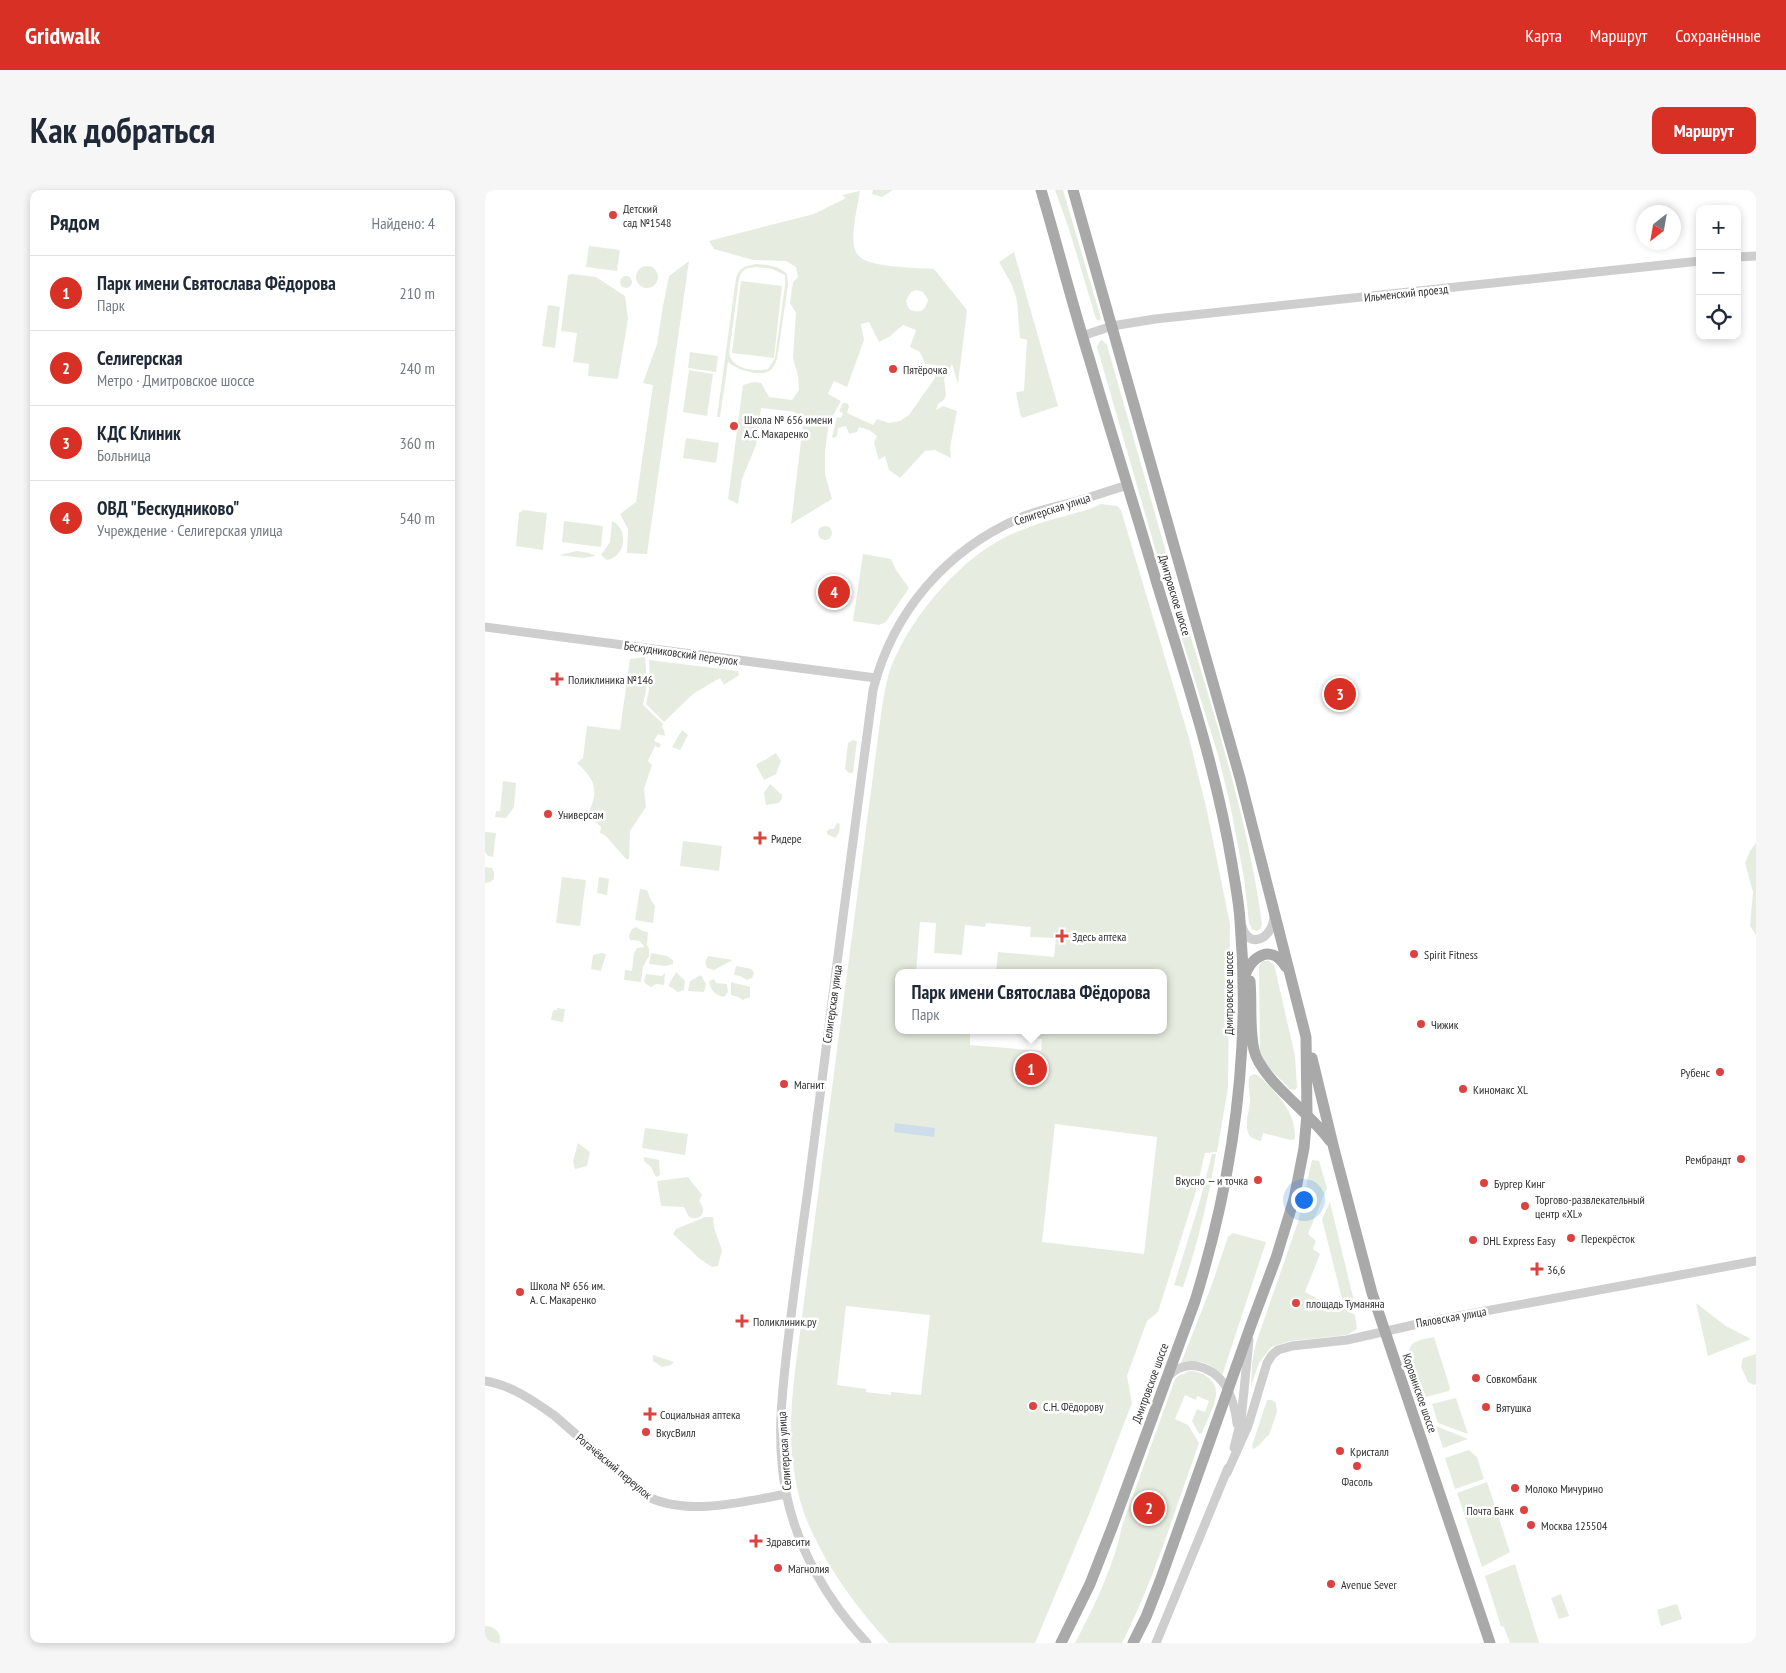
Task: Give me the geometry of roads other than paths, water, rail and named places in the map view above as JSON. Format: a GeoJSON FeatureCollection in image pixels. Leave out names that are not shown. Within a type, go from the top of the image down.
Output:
{"type":"FeatureCollection","features":[{"type":"Feature","properties":{"kind":"main road","name":"Дмитровское шоссе"},"geometry":{"type":"LineString","coordinates":[[1041,190],[1082,336],[1210,757],[1226,831],[1240,921],[1243,981],[1239,1083],[1223,1195],[1215,1228],[1197,1293],[1093,1576],[1061,1643]]}},
{"type":"Feature","properties":{"kind":"main road","name":"Дмитровское шоссе"},"geometry":{"type":"LineString","coordinates":[[1073,190],[1240,778],[1288,971],[1307,1037],[1307,1114],[1304,1148],[1295,1199],[1276,1258],[1160,1581],[1146,1617],[1133,1643]]}},
{"type":"Feature","properties":{"kind":"main road","name":"Дмитровское шоссе"},"geometry":{"type":"LineString","coordinates":[[1242,943],[1249,966],[1253,1040],[1258,1060],[1271,1079],[1307,1114]]}},
{"type":"Feature","properties":{"kind":"main road"},"geometry":{"type":"LineString","coordinates":[[1243,981],[1249,966],[1259,956],[1270,954],[1280,959],[1288,971]]}},
{"type":"Feature","properties":{"kind":"main road","name":"Коровинское шоссе"},"geometry":{"type":"LineString","coordinates":[[1307,1037],[1334,1149],[1383,1330],[1491,1643]]}},
{"type":"Feature","properties":{"kind":"main road","name":"Коровинское шоссе"},"geometry":{"type":"LineString","coordinates":[[1307,1114],[1325,1133],[1334,1149]]}},
{"type":"Feature","properties":{"kind":"street"},"geometry":{"type":"LineString","coordinates":[[1741,257],[1756,256]]}},
{"type":"Feature","properties":{"kind":"street","name":"Ильменский проезд"},"geometry":{"type":"LineString","coordinates":[[1112,326],[1155,319],[1696,261]]}},
{"type":"Feature","properties":{"kind":"street"},"geometry":{"type":"LineString","coordinates":[[1082,336],[1112,326]]}},
{"type":"Feature","properties":{"kind":"street","name":"Селигерская улица"},"geometry":{"type":"LineString","coordinates":[[867,1643],[843,1614],[817,1575],[797,1530],[786,1494],[780,1432],[781,1396],[876,678],[891,639],[908,610],[934,578],[957,555],[993,531],[1024,516],[1128,485]]}},
{"type":"Feature","properties":{"kind":"street","name":"Бескудниковский переулок"},"geometry":{"type":"LineString","coordinates":[[485,627],[876,678]]}},
{"type":"Feature","properties":{"kind":"street"},"geometry":{"type":"LineString","coordinates":[[1240,921],[1243,930],[1249,937],[1254,939],[1263,938],[1273,925],[1273,909]]}},
{"type":"Feature","properties":{"kind":"street","name":"Пяловская улица"},"geometry":{"type":"LineString","coordinates":[[1227,1472],[1248,1426],[1262,1376],[1272,1355],[1279,1350],[1292,1346],[1347,1340],[1383,1330],[1756,1261]]}},
{"type":"Feature","properties":{"kind":"street"},"geometry":{"type":"LineString","coordinates":[[1156,1643],[1227,1472],[1238,1434],[1251,1325]]}},
{"type":"Feature","properties":{"kind":"street"},"geometry":{"type":"LineString","coordinates":[[1163,1386],[1170,1374],[1181,1367],[1194,1365],[1206,1368],[1223,1382],[1228,1390],[1234,1406],[1238,1434]]}},
{"type":"Feature","properties":{"kind":"street","name":"Рогачёвский переулок"},"geometry":{"type":"LineString","coordinates":[[485,1381],[515,1390],[555,1416],[645,1495],[659,1502],[677,1507],[701,1506],[786,1494]]}},
{"type":"Feature","properties":{"kind":"water"},"geometry":{"type":"Polygon","coordinates":[[[895,1123],[935,1128],[934,1137],[894,1132],[895,1123]]]}},
{"type":"Feature","properties":{"kind":"place","name":"Детский сад №1548"},"geometry":{"type":"Point","coordinates":[613,215]}},
{"type":"Feature","properties":{"kind":"place","name":"Пятёрочка"},"geometry":{"type":"Point","coordinates":[893,369]}},
{"type":"Feature","properties":{"kind":"place","name":"Школа № 656 имени А.С. Макаренко"},"geometry":{"type":"Point","coordinates":[734,426]}},
{"type":"Feature","properties":{"kind":"place","name":"ОВД \"Бескудниково\""},"geometry":{"type":"Point","coordinates":[834,592]}},
{"type":"Feature","properties":{"kind":"place","name":"Поликлиника №146"},"geometry":{"type":"Point","coordinates":[557,679]}},
{"type":"Feature","properties":{"kind":"place","name":"КДС Клиник"},"geometry":{"type":"Point","coordinates":[1340,694]}},
{"type":"Feature","properties":{"kind":"place","name":"Универсам"},"geometry":{"type":"Point","coordinates":[548,814]}},
{"type":"Feature","properties":{"kind":"place","name":"Ридере"},"geometry":{"type":"Point","coordinates":[760,838]}},
{"type":"Feature","properties":{"kind":"place","name":"Здесь аптека"},"geometry":{"type":"Point","coordinates":[1062,936]}},
{"type":"Feature","properties":{"kind":"place","name":"Spirit Fitness"},"geometry":{"type":"Point","coordinates":[1414,954]}},
{"type":"Feature","properties":{"kind":"place","name":"Чижик"},"geometry":{"type":"Point","coordinates":[1421,1024]}},
{"type":"Feature","properties":{"kind":"place","name":"Парк имени Святослава Фёдорова"},"geometry":{"type":"Point","coordinates":[1031,1069]}},
{"type":"Feature","properties":{"kind":"place","name":"Рубенс"},"geometry":{"type":"Point","coordinates":[1720,1072]}},
{"type":"Feature","properties":{"kind":"place","name":"Магнит"},"geometry":{"type":"Point","coordinates":[784,1084]}},
{"type":"Feature","properties":{"kind":"place","name":"Киномакс XL"},"geometry":{"type":"Point","coordinates":[1463,1089]}},
{"type":"Feature","properties":{"kind":"place","name":"Рембрандт"},"geometry":{"type":"Point","coordinates":[1741,1159]}},
{"type":"Feature","properties":{"kind":"place","name":"Вкусно — и точка"},"geometry":{"type":"Point","coordinates":[1258,1180]}},
{"type":"Feature","properties":{"kind":"place","name":"Бургер Кинг"},"geometry":{"type":"Point","coordinates":[1484,1183]}},
{"type":"Feature","properties":{"kind":"place","name":"Торгово-развлекательный центр «XL»"},"geometry":{"type":"Point","coordinates":[1525,1206]}},
{"type":"Feature","properties":{"kind":"place","name":"Перекрёсток"},"geometry":{"type":"Point","coordinates":[1571,1238]}},
{"type":"Feature","properties":{"kind":"place","name":"DHL Express Easy"},"geometry":{"type":"Point","coordinates":[1473,1240]}},
{"type":"Feature","properties":{"kind":"place","name":"36,6"},"geometry":{"type":"Point","coordinates":[1537,1269]}},
{"type":"Feature","properties":{"kind":"place","name":"Школа № 656 им. А. С. Макаренко"},"geometry":{"type":"Point","coordinates":[520,1292]}},
{"type":"Feature","properties":{"kind":"place","name":"площадь Туманяна"},"geometry":{"type":"Point","coordinates":[1296,1303]}},
{"type":"Feature","properties":{"kind":"place","name":"Поликлиник.ру"},"geometry":{"type":"Point","coordinates":[742,1321]}},
{"type":"Feature","properties":{"kind":"place","name":"Совкомбанк"},"geometry":{"type":"Point","coordinates":[1476,1378]}},
{"type":"Feature","properties":{"kind":"place","name":"С.Н. Фёдорову"},"geometry":{"type":"Point","coordinates":[1033,1406]}},
{"type":"Feature","properties":{"kind":"place","name":"Вятушка"},"geometry":{"type":"Point","coordinates":[1486,1407]}},
{"type":"Feature","properties":{"kind":"place","name":"Социальная аптека"},"geometry":{"type":"Point","coordinates":[650,1414]}},
{"type":"Feature","properties":{"kind":"place","name":"ВкусВилл"},"geometry":{"type":"Point","coordinates":[646,1432]}},
{"type":"Feature","properties":{"kind":"place","name":"Кристалл"},"geometry":{"type":"Point","coordinates":[1340,1451]}},
{"type":"Feature","properties":{"kind":"place","name":"Фасоль"},"geometry":{"type":"Point","coordinates":[1357,1466]}},
{"type":"Feature","properties":{"kind":"place","name":"Молоко Мичурино"},"geometry":{"type":"Point","coordinates":[1515,1488]}},
{"type":"Feature","properties":{"kind":"place","name":"Селигерская"},"geometry":{"type":"Point","coordinates":[1149,1508]}},
{"type":"Feature","properties":{"kind":"place","name":"Почта Банк"},"geometry":{"type":"Point","coordinates":[1524,1510]}},
{"type":"Feature","properties":{"kind":"place","name":"Москва 125504"},"geometry":{"type":"Point","coordinates":[1531,1525]}},
{"type":"Feature","properties":{"kind":"place","name":"Здравсити"},"geometry":{"type":"Point","coordinates":[756,1541]}},
{"type":"Feature","properties":{"kind":"place","name":"Магнолия"},"geometry":{"type":"Point","coordinates":[778,1568]}},
{"type":"Feature","properties":{"kind":"place","name":"Avenue Sever"},"geometry":{"type":"Point","coordinates":[1331,1584]}}]}
